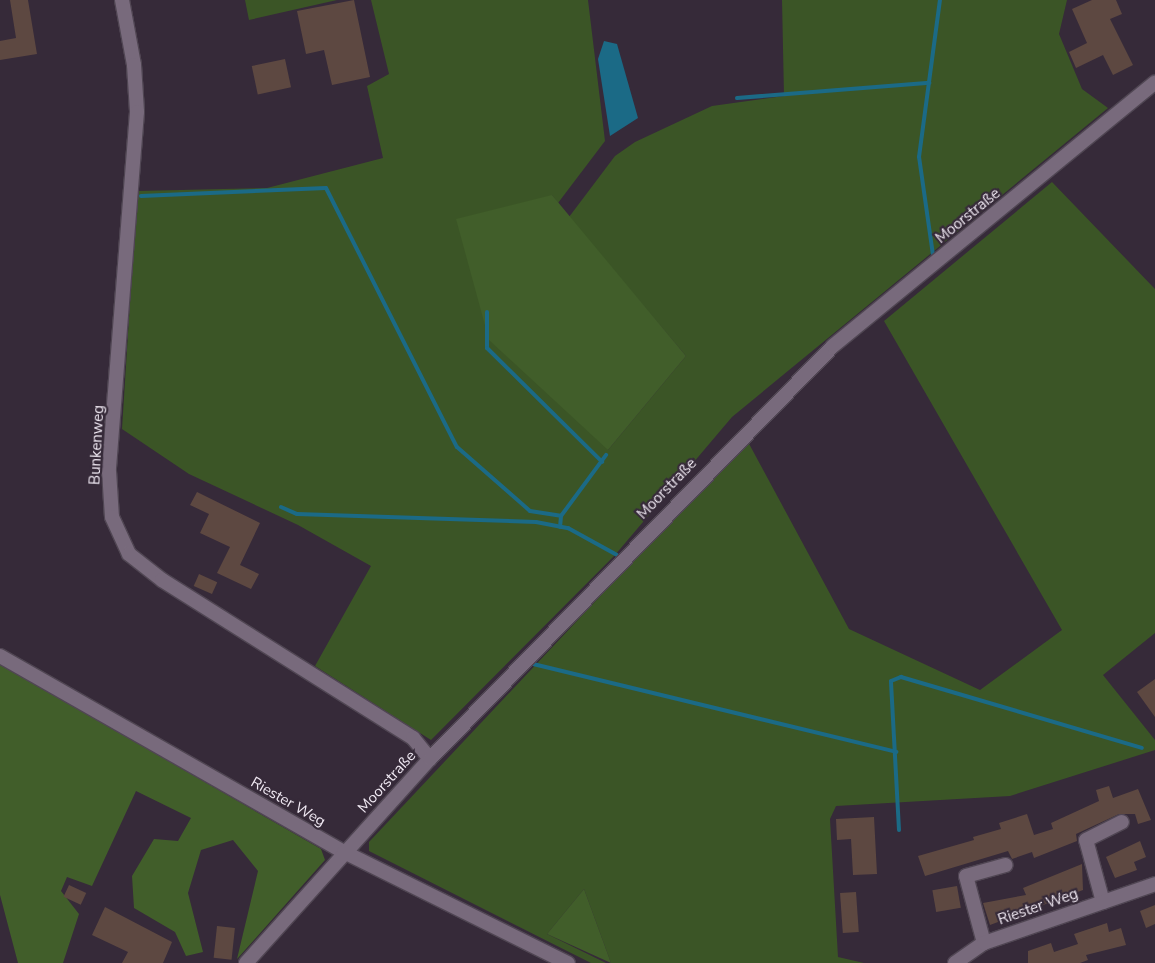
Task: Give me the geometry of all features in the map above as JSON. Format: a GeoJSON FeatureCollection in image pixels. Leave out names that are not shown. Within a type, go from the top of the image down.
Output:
{"type":"FeatureCollection","features":[{"type":"Feature","properties":{"kind":"street","name":"Bunkenweg"},"geometry":{"type":"LineString","coordinates":[[122,0],[134,65],[137,112],[109,471],[112,517],[129,554],[162,580],[412,738],[430,759]]}},
{"type":"Feature","properties":{"kind":"street","name":"Moorstraße"},"geometry":{"type":"LineString","coordinates":[[246,963],[344,852],[430,759],[833,346],[1155,82]]}},
{"type":"Feature","properties":{"kind":"street","name":"Riester Weg"},"geometry":{"type":"LineString","coordinates":[[0,656],[344,852],[568,963]]}},
{"type":"Feature","properties":{"kind":"street","name":"Riester Weg"},"geometry":{"type":"LineString","coordinates":[[1103,902],[1086,840],[1122,822]]}},
{"type":"Feature","properties":{"kind":"street","name":"Riester Weg"},"geometry":{"type":"LineString","coordinates":[[984,943],[966,876],[1006,864]]}},
{"type":"Feature","properties":{"kind":"street","name":"Riester Weg"},"geometry":{"type":"LineString","coordinates":[[955,963],[984,943],[1155,884]]}},
{"type":"Feature","properties":{"kind":"green space"},"geometry":{"type":"Polygon","coordinates":[[[245,0],[337,0],[249,20],[245,0]]]}},
{"type":"Feature","properties":{"kind":"green space"},"geometry":{"type":"Polygon","coordinates":[[[371,0],[588,0],[605,141],[558,203],[552,195],[608,450],[686,356],[569,217],[615,156],[635,142],[712,106],[784,96],[782,0],[1067,0],[1059,34],[1082,89],[1108,108],[732,417],[615,555],[431,740],[315,666],[371,566],[298,525],[189,474],[122,429],[137,191],[267,188],[383,158],[367,86],[389,74],[371,0]]]}},
{"type":"Feature","properties":{"kind":"green space"},"geometry":{"type":"Polygon","coordinates":[[[1052,182],[1155,289],[1155,633],[1103,675],[1155,740],[1155,750],[1010,796],[836,806],[830,819],[838,957],[864,963],[611,963],[584,889],[547,934],[606,963],[591,963],[369,851],[369,842],[747,440],[849,629],[980,690],[1062,630],[884,321],[1052,182]]]}},
{"type":"Feature","properties":{"kind":"green space"},"geometry":{"type":"Polygon","coordinates":[[[552,195],[686,356],[608,450],[489,340],[456,219],[552,195]]]}},
{"type":"Feature","properties":{"kind":"green space"},"geometry":{"type":"Polygon","coordinates":[[[0,664],[321,849],[325,860],[237,959],[258,871],[233,840],[201,850],[188,893],[203,952],[186,956],[175,932],[134,908],[132,876],[154,839],[178,841],[191,818],[136,791],[92,886],[67,877],[61,891],[79,914],[63,963],[18,963],[0,895],[0,664]]]}},
{"type":"Feature","properties":{"kind":"green space"},"geometry":{"type":"Polygon","coordinates":[[[584,889],[611,963],[547,934],[584,889]]]}},
{"type":"Feature","properties":{"kind":"water"},"geometry":{"type":"Polygon","coordinates":[[[604,41],[617,44],[638,118],[610,136],[598,59],[604,41]]]}},
{"type":"Feature","properties":{"kind":"building"},"geometry":{"type":"Polygon","coordinates":[[[10,0],[28,0],[37,54],[0,60],[0,41],[16,38],[10,0]]]}},
{"type":"Feature","properties":{"kind":"building"},"geometry":{"type":"Polygon","coordinates":[[[354,0],[370,77],[332,85],[324,50],[306,54],[297,11],[354,0]]]}},
{"type":"Feature","properties":{"kind":"building"},"geometry":{"type":"Polygon","coordinates":[[[1092,0],[1116,0],[1122,14],[1110,19],[1133,65],[1113,75],[1103,55],[1076,68],[1069,52],[1087,43],[1072,9],[1092,0]]]}},
{"type":"Feature","properties":{"kind":"building"},"geometry":{"type":"Polygon","coordinates":[[[285,59],[291,87],[258,94],[252,66],[285,59]]]}},
{"type":"Feature","properties":{"kind":"building"},"geometry":{"type":"Polygon","coordinates":[[[197,492],[260,523],[240,565],[259,574],[251,589],[217,573],[230,547],[200,533],[209,514],[190,505],[197,492]]]}},
{"type":"Feature","properties":{"kind":"building"},"geometry":{"type":"Polygon","coordinates":[[[199,574],[217,582],[212,594],[194,586],[199,574]]]}},
{"type":"Feature","properties":{"kind":"building"},"geometry":{"type":"Polygon","coordinates":[[[1155,679],[1155,717],[1137,692],[1155,679]]]}},
{"type":"Feature","properties":{"kind":"building"},"geometry":{"type":"Polygon","coordinates":[[[1109,786],[1113,798],[1138,789],[1151,820],[1138,824],[1135,814],[1119,814],[1076,834],[1077,841],[1034,858],[1032,852],[1012,859],[1008,851],[925,876],[918,856],[974,840],[973,837],[1001,829],[999,823],[1027,814],[1034,835],[1053,829],[1051,823],[1099,801],[1096,790],[1109,786]]]}},
{"type":"Feature","properties":{"kind":"building"},"geometry":{"type":"Polygon","coordinates":[[[874,817],[877,874],[853,875],[851,839],[837,840],[836,819],[874,817]]]}},
{"type":"Feature","properties":{"kind":"building"},"geometry":{"type":"Polygon","coordinates":[[[1140,841],[1146,857],[1134,862],[1137,870],[1115,878],[1106,857],[1140,841]]]}},
{"type":"Feature","properties":{"kind":"building"},"geometry":{"type":"Polygon","coordinates":[[[1082,864],[1083,890],[990,925],[983,903],[1026,895],[1023,888],[1082,864]]]}},
{"type":"Feature","properties":{"kind":"building"},"geometry":{"type":"Polygon","coordinates":[[[69,885],[86,893],[81,905],[64,897],[69,885]]]}},
{"type":"Feature","properties":{"kind":"building"},"geometry":{"type":"Polygon","coordinates":[[[957,886],[961,908],[936,912],[932,890],[957,886]]]}},
{"type":"Feature","properties":{"kind":"building"},"geometry":{"type":"Polygon","coordinates":[[[856,892],[859,932],[843,933],[840,893],[856,892]]]}},
{"type":"Feature","properties":{"kind":"building"},"geometry":{"type":"Polygon","coordinates":[[[1155,905],[1155,924],[1146,928],[1140,911],[1155,905]]]}},
{"type":"Feature","properties":{"kind":"building"},"geometry":{"type":"Polygon","coordinates":[[[105,907],[172,942],[163,963],[122,963],[128,952],[92,935],[105,907]]]}},
{"type":"Feature","properties":{"kind":"building"},"geometry":{"type":"Polygon","coordinates":[[[1107,923],[1109,932],[1121,928],[1126,945],[1086,955],[1088,960],[1080,963],[1028,963],[1028,951],[1051,943],[1054,952],[1078,944],[1074,934],[1107,923]]]}},
{"type":"Feature","properties":{"kind":"building"},"geometry":{"type":"Polygon","coordinates":[[[217,926],[235,928],[232,960],[214,958],[217,926]]]}},
{"type":"Feature","properties":{"kind":"waterway"},"geometry":{"type":"LineString","coordinates":[[933,255],[919,157],[940,0]]}},
{"type":"Feature","properties":{"kind":"waterway"},"geometry":{"type":"LineString","coordinates":[[737,98],[929,83]]}},
{"type":"Feature","properties":{"kind":"waterway"},"geometry":{"type":"LineString","coordinates":[[141,196],[326,188],[457,447],[530,511],[561,516],[560,527]]}},
{"type":"Feature","properties":{"kind":"waterway"},"geometry":{"type":"LineString","coordinates":[[487,312],[487,348],[602,462]]}},
{"type":"Feature","properties":{"kind":"waterway"},"geometry":{"type":"LineString","coordinates":[[561,516],[606,455]]}},
{"type":"Feature","properties":{"kind":"waterway"},"geometry":{"type":"LineString","coordinates":[[281,507],[297,514],[536,522],[568,528],[617,555]]}},
{"type":"Feature","properties":{"kind":"waterway"},"geometry":{"type":"LineString","coordinates":[[529,663],[896,752]]}},
{"type":"Feature","properties":{"kind":"waterway"},"geometry":{"type":"LineString","coordinates":[[899,830],[891,681],[901,677],[1142,748]]}}]}
